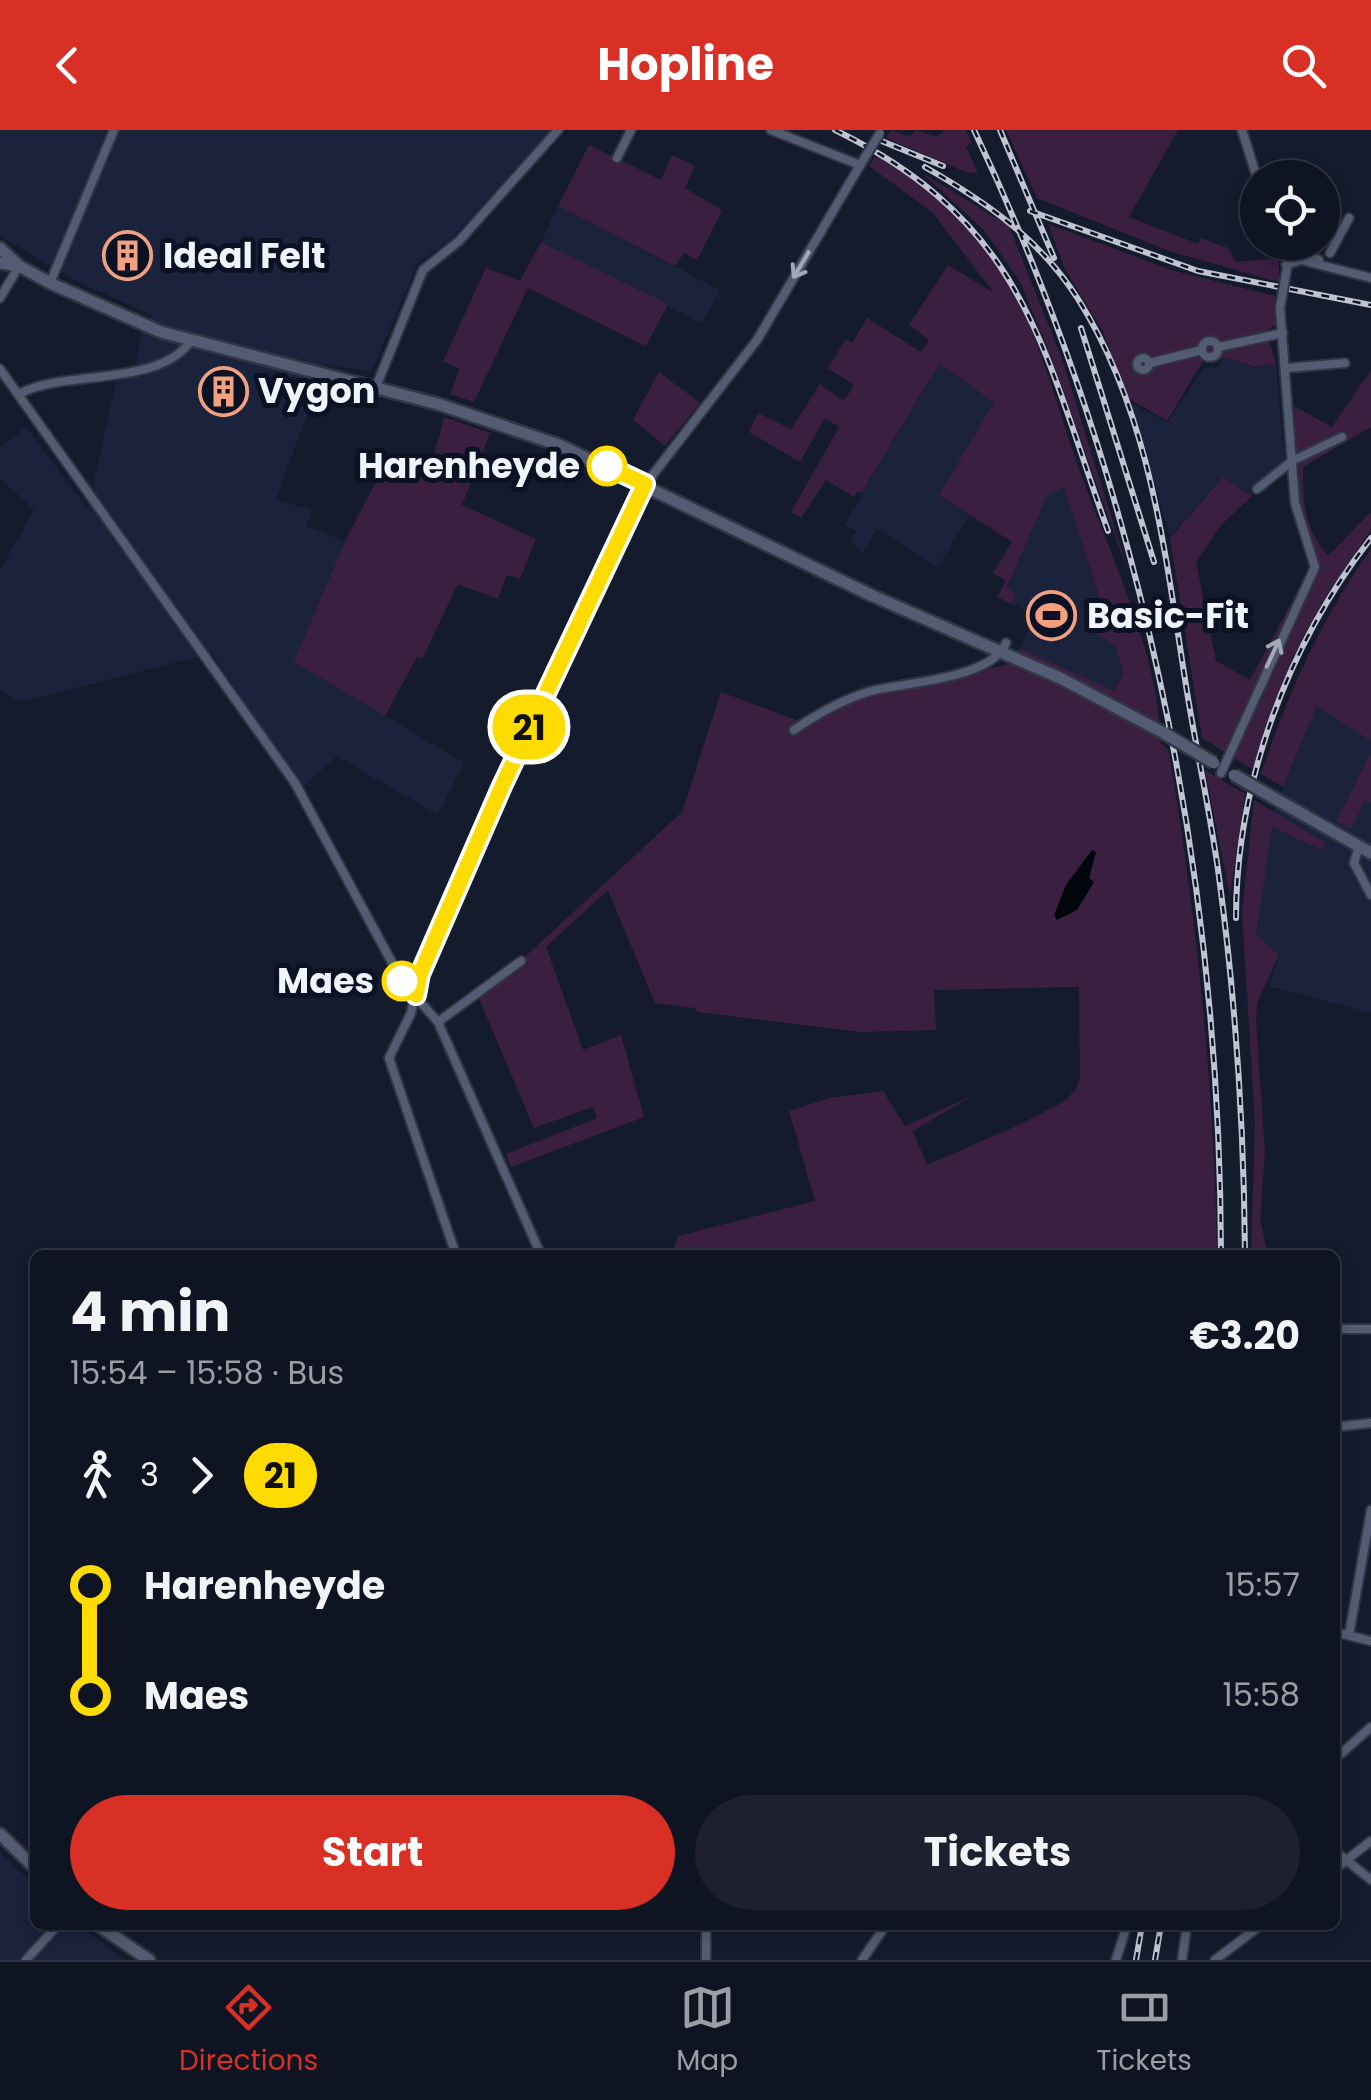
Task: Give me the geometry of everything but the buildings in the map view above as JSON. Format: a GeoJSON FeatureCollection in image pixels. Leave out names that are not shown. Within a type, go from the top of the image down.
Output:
{"type":"FeatureCollection","features":[{"type":"Feature","properties":{"kind":"main road"},"geometry":{"type":"LineString","coordinates":[[0,248],[19,266],[119,317],[191,340],[376,386],[527,434],[645,484],[873,596],[1004,648],[1225,766],[1365,850]]}},
{"type":"Feature","properties":{"kind":"main road"},"geometry":{"type":"LineString","coordinates":[[0,263],[19,266]]}},
{"type":"Feature","properties":{"kind":"main road"},"geometry":{"type":"LineString","coordinates":[[0,1834],[30,1863]]}},
{"type":"Feature","properties":{"kind":"main road"},"geometry":{"type":"LineString","coordinates":[[105,1930],[149,1960]]}},
{"type":"Feature","properties":{"kind":"street"},"geometry":{"type":"LineString","coordinates":[[50,283],[114,130]]}},
{"type":"Feature","properties":{"kind":"street"},"geometry":{"type":"LineString","coordinates":[[376,386],[423,270],[459,241],[558,130]]}},
{"type":"Feature","properties":{"kind":"street"},"geometry":{"type":"LineString","coordinates":[[618,158],[631,130]]}},
{"type":"Feature","properties":{"kind":"street"},"geometry":{"type":"LineString","coordinates":[[771,130],[861,164]]}},
{"type":"Feature","properties":{"kind":"street"},"geometry":{"type":"LineString","coordinates":[[1242,130],[1251,160]]}},
{"type":"Feature","properties":{"kind":"street"},"geometry":{"type":"LineString","coordinates":[[454,1250],[388,1058],[416,995],[420,974],[502,786],[645,484],[756,340],[881,132]]}},
{"type":"Feature","properties":{"kind":"street"},"geometry":{"type":"LineString","coordinates":[[1340,235],[1350,218]]}},
{"type":"Feature","properties":{"kind":"street"},"geometry":{"type":"LineString","coordinates":[[1225,766],[1316,567],[1313,550],[1298,521],[1280,308],[1284,260]]}},
{"type":"Feature","properties":{"kind":"street"},"geometry":{"type":"LineString","coordinates":[[1286,266],[1302,260],[1371,278]]}},
{"type":"Feature","properties":{"kind":"street"},"geometry":{"type":"LineString","coordinates":[[1319,260],[1332,266]]}},
{"type":"Feature","properties":{"kind":"street"},"geometry":{"type":"LineString","coordinates":[[0,298],[19,266]]}},
{"type":"Feature","properties":{"kind":"street"},"geometry":{"type":"LineString","coordinates":[[1133,366],[1146,370],[1150,363],[1202,350],[1213,358],[1219,347],[1282,334]]}},
{"type":"Feature","properties":{"kind":"street"},"geometry":{"type":"LineString","coordinates":[[19,394],[120,374],[160,360],[191,340]]}},
{"type":"Feature","properties":{"kind":"street"},"geometry":{"type":"LineString","coordinates":[[1286,368],[1345,364]]}},
{"type":"Feature","properties":{"kind":"street"},"geometry":{"type":"LineString","coordinates":[[0,369],[295,783],[402,981],[438,1022],[538,1250]]}},
{"type":"Feature","properties":{"kind":"street"},"geometry":{"type":"LineString","coordinates":[[1258,489],[1292,461],[1342,437]]}},
{"type":"Feature","properties":{"kind":"street"},"geometry":{"type":"LineString","coordinates":[[794,730],[868,692],[980,668],[1004,648]]}},
{"type":"Feature","properties":{"kind":"street"},"geometry":{"type":"LineString","coordinates":[[1365,850],[1354,862],[1371,895]]}},
{"type":"Feature","properties":{"kind":"street"},"geometry":{"type":"LineString","coordinates":[[438,1022],[521,961]]}},
{"type":"Feature","properties":{"kind":"street"},"geometry":{"type":"LineString","coordinates":[[1340,1330],[1371,1329]]}},
{"type":"Feature","properties":{"kind":"street"},"geometry":{"type":"LineString","coordinates":[[1340,1426],[1371,1423]]}},
{"type":"Feature","properties":{"kind":"street"},"geometry":{"type":"LineString","coordinates":[[1349,1635],[1371,1510]]}},
{"type":"Feature","properties":{"kind":"street"},"geometry":{"type":"LineString","coordinates":[[1340,1633],[1371,1640]]}},
{"type":"Feature","properties":{"kind":"street"},"geometry":{"type":"LineString","coordinates":[[1340,1755],[1371,1727]]}},
{"type":"Feature","properties":{"kind":"street"},"geometry":{"type":"LineString","coordinates":[[1340,1865],[1371,1842]]}},
{"type":"Feature","properties":{"kind":"street"},"geometry":{"type":"LineString","coordinates":[[1340,1856],[1371,1880]]}},
{"type":"Feature","properties":{"kind":"street"},"geometry":{"type":"LineString","coordinates":[[26,1960],[53,1930]]}},
{"type":"Feature","properties":{"kind":"street"},"geometry":{"type":"LineString","coordinates":[[706,1930],[706,1960]]}},
{"type":"Feature","properties":{"kind":"street"},"geometry":{"type":"LineString","coordinates":[[862,1960],[883,1930]]}},
{"type":"Feature","properties":{"kind":"street"},"geometry":{"type":"LineString","coordinates":[[1116,1960],[1125,1930]]}},
{"type":"Feature","properties":{"kind":"street"},"geometry":{"type":"LineString","coordinates":[[1182,1960],[1186,1930]]}},
{"type":"Feature","properties":{"kind":"street"},"geometry":{"type":"LineString","coordinates":[[1214,1960],[1254,1930]]}},
{"type":"Feature","properties":{"kind":"shaded area"},"geometry":{"type":"Polygon","coordinates":[[[0,130],[551,130],[451,239],[418,263],[371,372],[325,364],[276,500],[312,510],[306,526],[345,541],[295,662],[464,763],[438,815],[337,756],[301,788],[212,653],[21,702],[0,691],[0,570],[34,510],[0,478],[0,448],[26,427],[88,509],[117,377],[136,366],[141,336],[152,315],[80,283],[0,236],[0,130]]]}},
{"type":"Feature","properties":{"kind":"shaded area"},"geometry":{"type":"Polygon","coordinates":[[[891,130],[910,137],[915,130],[936,137],[946,130],[966,130],[972,143],[966,147],[978,172],[968,173],[886,138],[891,130]]]}},
{"type":"Feature","properties":{"kind":"shaded area"},"geometry":{"type":"Polygon","coordinates":[[[1006,130],[1178,130],[1129,217],[1198,244],[1201,238],[1228,248],[1236,262],[1279,260],[1279,282],[1172,252],[1037,198],[1006,130]]]}},
{"type":"Feature","properties":{"kind":"shaded area"},"geometry":{"type":"Polygon","coordinates":[[[589,145],[661,180],[672,155],[695,166],[685,188],[722,210],[697,260],[684,253],[675,266],[558,206],[589,145]]]}},
{"type":"Feature","properties":{"kind":"shaded area"},"geometry":{"type":"Polygon","coordinates":[[[875,156],[909,177],[956,215],[983,245],[1010,285],[1034,337],[1143,640],[1152,674],[1161,744],[1168,749],[1195,938],[1208,1064],[1217,1250],[674,1250],[678,1236],[815,1201],[789,1111],[829,1098],[883,1091],[905,1126],[970,1097],[913,1131],[927,1165],[1065,1101],[1076,1089],[1080,1076],[1079,987],[934,990],[936,1030],[861,1032],[697,1012],[695,1008],[655,1003],[608,890],[546,947],[583,1050],[621,1035],[644,1117],[511,1167],[506,1154],[597,1118],[593,1107],[534,1128],[477,994],[527,955],[682,812],[721,692],[807,724],[869,695],[1014,663],[1020,648],[1114,691],[1124,673],[1115,645],[1090,630],[1089,620],[1100,600],[1064,487],[1047,496],[1007,587],[1017,594],[1012,604],[997,597],[1006,581],[993,573],[1012,542],[939,495],[994,402],[939,364],[862,493],[858,491],[854,497],[826,480],[801,518],[791,512],[839,427],[825,418],[800,462],[749,432],[758,413],[791,429],[820,384],[844,401],[854,385],[828,368],[846,339],[852,343],[867,318],[921,352],[929,340],[909,325],[948,265],[994,293],[933,213],[869,166],[875,156]]]}},
{"type":"Feature","properties":{"kind":"shaded area"},"geometry":{"type":"Polygon","coordinates":[[[921,172],[1009,226],[1062,359],[1132,583],[1050,354],[1020,282],[984,230],[921,172]]]}},
{"type":"Feature","properties":{"kind":"shaded area"},"geometry":{"type":"Polygon","coordinates":[[[558,206],[720,290],[702,323],[541,242],[558,206]]]}},
{"type":"Feature","properties":{"kind":"shaded area"},"geometry":{"type":"Polygon","coordinates":[[[1048,224],[1171,270],[1275,296],[1277,324],[1266,331],[1276,364],[1254,367],[1224,357],[1215,363],[1203,361],[1167,421],[1128,398],[1103,332],[1065,269],[1048,224]]]}},
{"type":"Feature","properties":{"kind":"shaded area"},"geometry":{"type":"Polygon","coordinates":[[[541,242],[668,304],[646,346],[528,288],[474,402],[450,394],[460,369],[443,361],[486,268],[520,281],[541,242]]]}},
{"type":"Feature","properties":{"kind":"shaded area"},"geometry":{"type":"Polygon","coordinates":[[[1224,357],[1254,368],[1276,364],[1285,469],[1252,496],[1223,477],[1170,536],[1131,404],[1168,422],[1203,368],[1217,367],[1224,357]]]}},
{"type":"Feature","properties":{"kind":"shaded area"},"geometry":{"type":"Polygon","coordinates":[[[939,364],[994,402],[940,494],[969,515],[938,567],[877,529],[863,553],[850,541],[856,531],[844,525],[939,364]]]}},
{"type":"Feature","properties":{"kind":"shaded area"},"geometry":{"type":"Polygon","coordinates":[[[1371,370],[1371,427],[1303,467],[1306,514],[1328,556],[1371,512],[1371,530],[1324,599],[1292,659],[1252,769],[1202,738],[1170,538],[1223,477],[1252,496],[1222,524],[1196,562],[1216,661],[1250,680],[1309,570],[1291,496],[1297,495],[1294,406],[1332,427],[1371,370]]]}},
{"type":"Feature","properties":{"kind":"shaded area"},"geometry":{"type":"Polygon","coordinates":[[[659,372],[700,403],[665,446],[633,420],[659,372]]]}},
{"type":"Feature","properties":{"kind":"shaded area"},"geometry":{"type":"Polygon","coordinates":[[[444,417],[490,433],[462,505],[536,539],[520,579],[507,575],[498,599],[458,584],[422,659],[417,657],[385,716],[294,662],[345,541],[391,453],[431,466],[444,417]]]}},
{"type":"Feature","properties":{"kind":"shaded area"},"geometry":{"type":"Polygon","coordinates":[[[1064,487],[1100,601],[1089,620],[1115,645],[1124,673],[1114,691],[1020,648],[1034,614],[1012,604],[1017,594],[1007,587],[1047,495],[1064,487]]]}},
{"type":"Feature","properties":{"kind":"shaded area"},"geometry":{"type":"Polygon","coordinates":[[[1371,549],[1371,741],[1317,706],[1283,787],[1261,774],[1271,744],[1321,630],[1371,549]]]}},
{"type":"Feature","properties":{"kind":"shaded area"},"geometry":{"type":"Polygon","coordinates":[[[1317,706],[1371,741],[1371,752],[1336,821],[1365,800],[1371,803],[1371,1013],[1269,986],[1279,955],[1256,936],[1273,812],[1317,706]]]}},
{"type":"Feature","properties":{"kind":"shaded area"},"geometry":{"type":"Polygon","coordinates":[[[1371,752],[1371,803],[1365,801],[1351,829],[1336,821],[1371,752]]]}},
{"type":"Feature","properties":{"kind":"shaded area"},"geometry":{"type":"Polygon","coordinates":[[[1205,770],[1245,794],[1230,896],[1205,770]]]}},
{"type":"Feature","properties":{"kind":"shaded area"},"geometry":{"type":"Polygon","coordinates":[[[1254,800],[1326,843],[1322,850],[1272,827],[1256,935],[1279,955],[1257,1003],[1256,1022],[1265,1153],[1260,1219],[1267,1250],[1251,1250],[1255,1122],[1242,912],[1254,800]]]}},
{"type":"Feature","properties":{"kind":"shaded area"},"geometry":{"type":"Polygon","coordinates":[[[1092,850],[1096,852],[1089,878],[1094,882],[1077,910],[1057,920],[1054,915],[1066,885],[1092,850]]]}},
{"type":"Feature","properties":{"kind":"shaded area"},"geometry":{"type":"Polygon","coordinates":[[[0,1852],[30,1881],[30,1930],[44,1930],[53,1940],[61,1932],[85,1930],[126,1960],[0,1960],[0,1852]]]}},
{"type":"Feature","properties":{"kind":"railway"},"geometry":{"type":"LineString","coordinates":[[835,130],[899,166],[949,206],[988,249],[1018,296],[1043,348],[1108,531]]}},
{"type":"Feature","properties":{"kind":"railway"},"geometry":{"type":"LineString","coordinates":[[974,130],[1032,263],[1082,399],[1125,538],[1159,679],[1186,821],[1205,965],[1217,1110],[1221,1250]]}},
{"type":"Feature","properties":{"kind":"railway"},"geometry":{"type":"LineString","coordinates":[[1000,130],[1054,258]]}},
{"type":"Feature","properties":{"kind":"railway"},"geometry":{"type":"LineString","coordinates":[[879,140],[943,166]]}},
{"type":"Feature","properties":{"kind":"railway"},"geometry":{"type":"LineString","coordinates":[[925,167],[1010,224],[1063,278],[1103,345],[1140,442],[1163,544],[1219,877],[1238,1066],[1245,1250]]}},
{"type":"Feature","properties":{"kind":"railway"},"geometry":{"type":"LineString","coordinates":[[1030,211],[1198,271],[1371,305]]}},
{"type":"Feature","properties":{"kind":"railway"},"geometry":{"type":"LineString","coordinates":[[1081,328],[1154,562]]}},
{"type":"Feature","properties":{"kind":"railway"},"geometry":{"type":"LineString","coordinates":[[1236,918],[1245,817],[1272,717],[1315,623],[1371,538]]}},
{"type":"Feature","properties":{"kind":"railway"},"geometry":{"type":"LineString","coordinates":[[1136,1960],[1141,1930]]}},
{"type":"Feature","properties":{"kind":"railway"},"geometry":{"type":"LineString","coordinates":[[1155,1960],[1160,1930]]}},
{"type":"Feature","properties":{"kind":"bus line","name":"21"},"geometry":{"type":"LineString","coordinates":[[402,981],[416,995],[420,974],[502,786],[645,484],[607,466]]}},
{"type":"Feature","properties":{"kind":"place","name":"Ideal Felt"},"geometry":{"type":"Point","coordinates":[128,256]}},
{"type":"Feature","properties":{"kind":"place","name":"Vygon"},"geometry":{"type":"Point","coordinates":[223,391]}},
{"type":"Feature","properties":{"kind":"place","name":"Harenheyde"},"geometry":{"type":"Point","coordinates":[607,466]}},
{"type":"Feature","properties":{"kind":"place","name":"Basic-Fit"},"geometry":{"type":"Point","coordinates":[1052,616]}},
{"type":"Feature","properties":{"kind":"place","name":"Maes"},"geometry":{"type":"Point","coordinates":[402,981]}}]}
